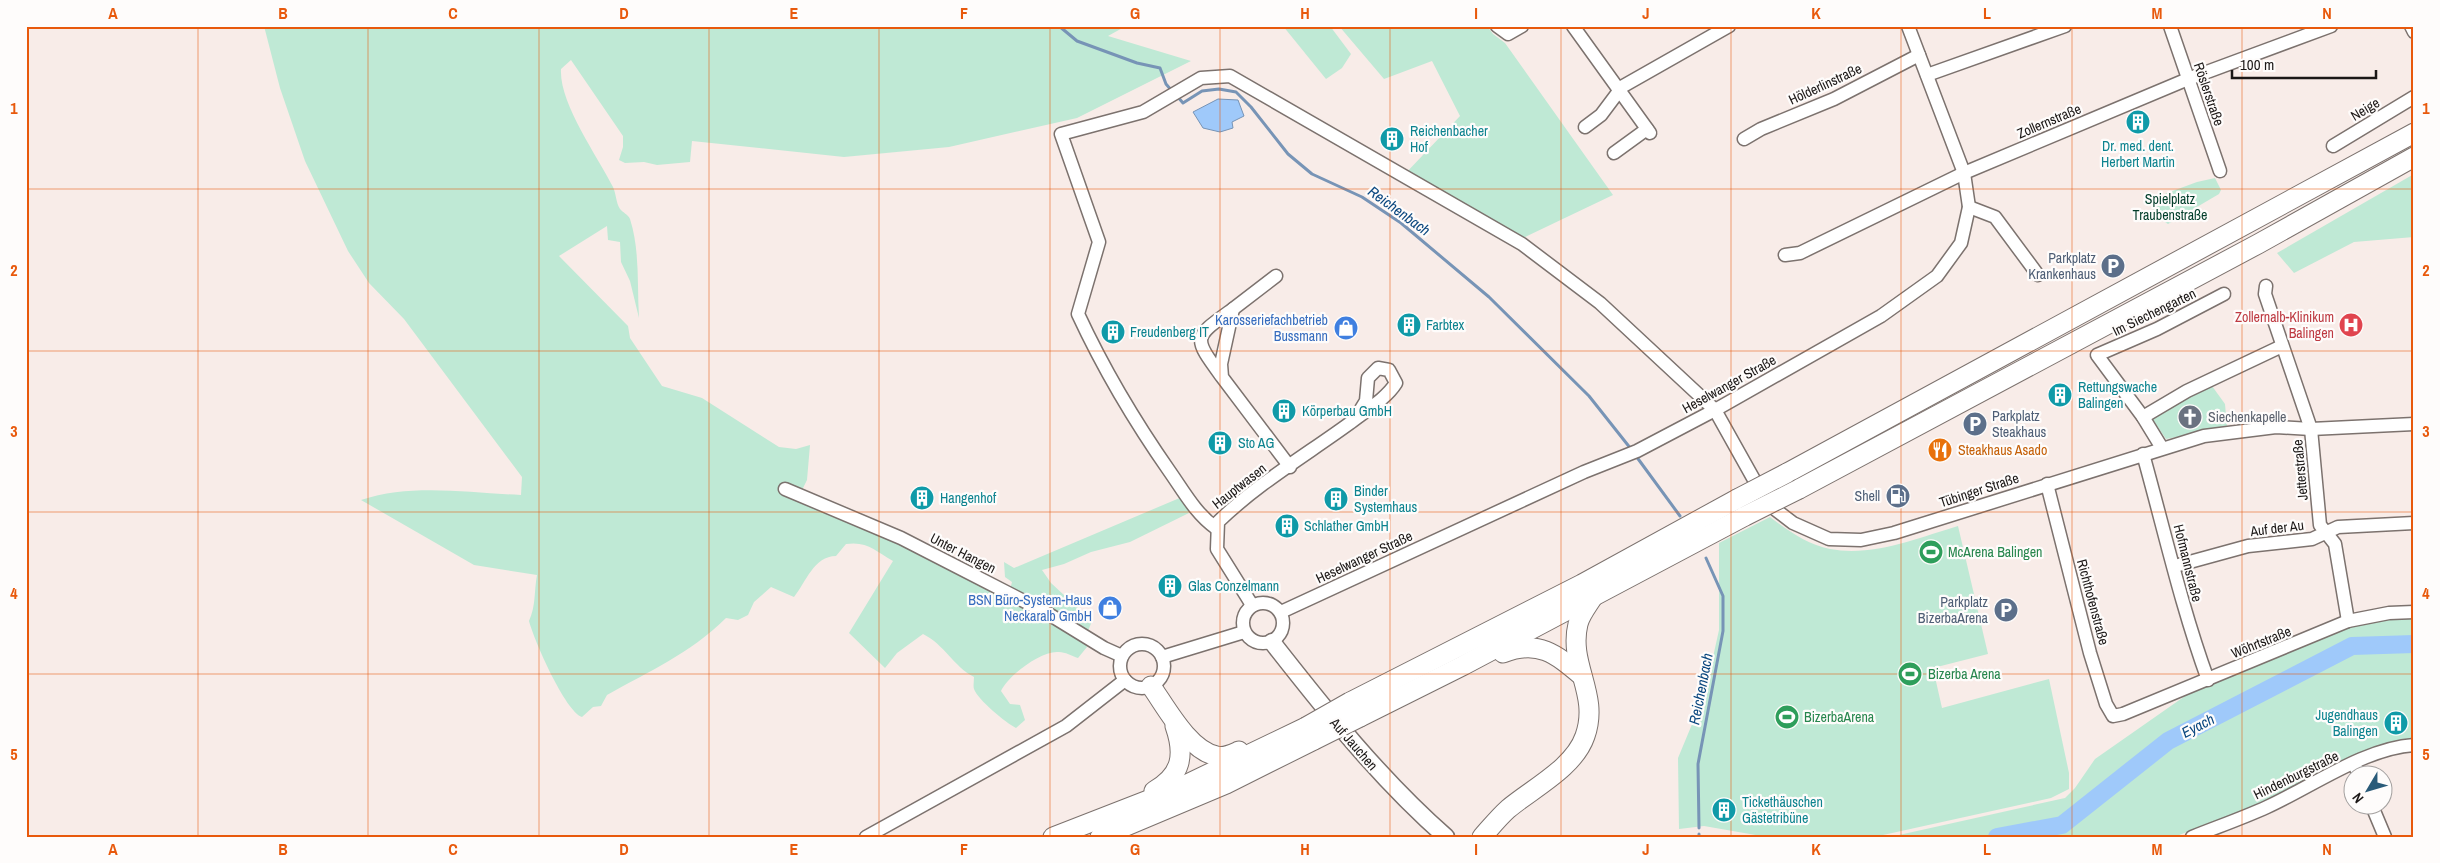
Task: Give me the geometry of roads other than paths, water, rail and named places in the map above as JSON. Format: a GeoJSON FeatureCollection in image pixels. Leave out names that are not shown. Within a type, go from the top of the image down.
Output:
{"type":"FeatureCollection","features":[{"type":"Feature","properties":{"kind":"highway"},"geometry":{"type":"LineString","coordinates":[[1100,837],[1226,784],[1310,733],[1736,499],[2414,133]]}},
{"type":"Feature","properties":{"kind":"highway"},"geometry":{"type":"LineString","coordinates":[[1355,709],[1464,665],[2258,244],[2414,157]]}},
{"type":"Feature","properties":{"kind":"highway"},"geometry":{"type":"LineString","coordinates":[[1482,837],[1507,810],[1566,763],[1585,737],[1590,716],[1589,694],[1575,648],[1578,622],[1593,597]]}},
{"type":"Feature","properties":{"kind":"highway"},"geometry":{"type":"LineString","coordinates":[[1464,665],[1485,661],[1519,646],[1557,655],[1582,676]]}},
{"type":"Feature","properties":{"kind":"highway"},"geometry":{"type":"LineString","coordinates":[[1151,686],[1187,737],[1202,750],[1217,756],[1229,756],[1266,739],[1310,733]]}},
{"type":"Feature","properties":{"kind":"highway"},"geometry":{"type":"LineString","coordinates":[[1115,813],[1166,784],[1178,768],[1182,745],[1171,716]]}},
{"type":"Feature","properties":{"kind":"highway"},"geometry":{"type":"LineString","coordinates":[[1053,837],[1179,788],[1285,736]]}},
{"type":"Feature","properties":{"kind":"highway"},"geometry":{"type":"LineString","coordinates":[[1492,837],[1507,810]]}},
{"type":"Feature","properties":{"kind":"main road","name":"Auf Jauchen"},"geometry":{"type":"LineString","coordinates":[[1272,642],[1351,742],[1409,804],[1446,837]]}},
{"type":"Feature","properties":{"kind":"street"},"geometry":{"type":"LineString","coordinates":[[1497,26],[1508,34],[1522,26]]}},
{"type":"Feature","properties":{"kind":"street"},"geometry":{"type":"LineString","coordinates":[[1573,26],[1648,131],[1614,153]]}},
{"type":"Feature","properties":{"kind":"street"},"geometry":{"type":"LineString","coordinates":[[1585,127],[1601,115],[1619,90],[1729,26]]}},
{"type":"Feature","properties":{"kind":"street","name":"Heselwanger Straße"},"geometry":{"type":"LineString","coordinates":[[1281,612],[1584,472],[1637,451],[1715,410],[1881,316],[1937,276],[1961,243],[1969,207],[1964,173],[1908,26]]}},
{"type":"Feature","properties":{"kind":"street"},"geometry":{"type":"LineString","coordinates":[[1927,75],[2065,26]]}},
{"type":"Feature","properties":{"kind":"street","name":"Röslerstraße"},"geometry":{"type":"LineString","coordinates":[[2170,26],[2220,172]]}},
{"type":"Feature","properties":{"kind":"street","name":"Zollernstraße"},"geometry":{"type":"LineString","coordinates":[[1785,255],[1800,253],[1964,173],[2188,79],[2331,26]]}},
{"type":"Feature","properties":{"kind":"street"},"geometry":{"type":"LineString","coordinates":[[2411,26],[2414,32]]}},
{"type":"Feature","properties":{"kind":"street","name":"Hölderlinstraße"},"geometry":{"type":"LineString","coordinates":[[1744,139],[1761,129],[1834,99],[1919,55]]}},
{"type":"Feature","properties":{"kind":"street","name":"Tübinger Straße"},"geometry":{"type":"LineString","coordinates":[[1216,528],[1196,509],[1146,438],[1102,365],[1078,314],[1099,242],[1061,134],[1143,112],[1201,78],[1230,76],[1522,244],[1600,303],[1715,410],[1762,494],[1776,510],[1793,523],[1830,539],[1861,540],[1894,533],[2204,436],[2276,428],[2311,429],[2414,424]]}},
{"type":"Feature","properties":{"kind":"street","name":"Neige"},"geometry":{"type":"LineString","coordinates":[[2332,146],[2414,97]]}},
{"type":"Feature","properties":{"kind":"street"},"geometry":{"type":"LineString","coordinates":[[1969,207],[1995,217],[2038,275]]}},
{"type":"Feature","properties":{"kind":"street"},"geometry":{"type":"LineString","coordinates":[[1276,276],[1207,327],[1201,334],[1199,342],[1203,351],[1290,467]]}},
{"type":"Feature","properties":{"kind":"street"},"geometry":{"type":"LineString","coordinates":[[2266,286],[2265,294],[2311,429]]}},
{"type":"Feature","properties":{"kind":"street","name":"Im Siechengarten"},"geometry":{"type":"LineString","coordinates":[[2143,417],[2097,355],[2158,329],[2224,294]]}},
{"type":"Feature","properties":{"kind":"street"},"geometry":{"type":"LineString","coordinates":[[1222,376],[1221,364],[1233,309]]}},
{"type":"Feature","properties":{"kind":"street"},"geometry":{"type":"LineString","coordinates":[[2162,448],[2143,417],[2195,387],[2282,346]]}},
{"type":"Feature","properties":{"kind":"street","name":"Hauptwasen"},"geometry":{"type":"LineString","coordinates":[[1252,605],[1217,549],[1216,528],[1218,522],[1234,506],[1355,419]]}},
{"type":"Feature","properties":{"kind":"street","name":"Jetterstraße"},"geometry":{"type":"LineString","coordinates":[[2311,429],[2320,525],[2335,544],[2348,621]]}},
{"type":"Feature","properties":{"kind":"street","name":"Hofmannstraße"},"geometry":{"type":"LineString","coordinates":[[2143,454],[2175,566],[2189,628],[2208,680]]}},
{"type":"Feature","properties":{"kind":"street","name":"Richthofenstraße"},"geometry":{"type":"LineString","coordinates":[[2047,484],[2106,704],[2113,716],[2123,714]]}},
{"type":"Feature","properties":{"kind":"street","name":"Unter Hangen"},"geometry":{"type":"LineString","coordinates":[[785,489],[901,538],[1047,613],[1104,648],[1122,656]]}},
{"type":"Feature","properties":{"kind":"street","name":"Auf der Au"},"geometry":{"type":"LineString","coordinates":[[2175,566],[2248,546],[2312,539],[2338,527],[2414,523]]}},
{"type":"Feature","properties":{"kind":"street"},"geometry":{"type":"LineString","coordinates":[[1261,602],[1269,603],[1281,612],[1283,628],[1279,636],[1272,642],[1256,642],[1244,632],[1243,618],[1252,605],[1261,602]]}},
{"type":"Feature","properties":{"kind":"street","name":"Wöhrtstraße"},"geometry":{"type":"LineString","coordinates":[[2123,714],[2348,621],[2389,613],[2414,612]]}},
{"type":"Feature","properties":{"kind":"street"},"geometry":{"type":"LineString","coordinates":[[1162,657],[1244,632]]}},
{"type":"Feature","properties":{"kind":"street"},"geometry":{"type":"LineString","coordinates":[[1139,644],[1153,646],[1162,657],[1164,664],[1161,677],[1151,686],[1137,687],[1125,680],[1120,668],[1122,656],[1132,646],[1139,644]]}},
{"type":"Feature","properties":{"kind":"street"},"geometry":{"type":"LineString","coordinates":[[866,837],[1066,726],[1125,680]]}},
{"type":"Feature","properties":{"kind":"street","name":"Hindenburgstraße"},"geometry":{"type":"LineString","coordinates":[[2192,837],[2266,807],[2354,763],[2398,746],[2414,745]]}},
{"type":"Feature","properties":{"kind":"street"},"geometry":{"type":"LineString","coordinates":[[2376,816],[2385,837]]}},
{"type":"Feature","properties":{"kind":"water"},"geometry":{"type":"Polygon","coordinates":[[[1218,99],[1238,100],[1244,116],[1232,122],[1233,128],[1220,132],[1203,128],[1193,112],[1218,99]]]}},
{"type":"Feature","properties":{"kind":"waterway","name":"Reichenbach"},"geometry":{"type":"LineString","coordinates":[[1059,26],[1077,41],[1137,63],[1160,68],[1166,84],[1172,91]]}},
{"type":"Feature","properties":{"kind":"waterway","name":"Reichenbach"},"geometry":{"type":"LineString","coordinates":[[1177,96],[1183,103],[1202,91],[1219,89],[1236,92],[1251,107],[1288,154],[1312,174],[1362,197],[1401,223],[1489,297],[1589,396],[1631,449]]}},
{"type":"Feature","properties":{"kind":"waterway","name":"Reichenbach"},"geometry":{"type":"LineString","coordinates":[[1636,456],[1680,516]]}},
{"type":"Feature","properties":{"kind":"waterway","name":"Reichenbach"},"geometry":{"type":"LineString","coordinates":[[1699,828],[1698,764],[1723,631],[1723,596],[1706,558]]}},
{"type":"Feature","properties":{"kind":"waterway","name":"Eyach"},"geometry":{"type":"LineString","coordinates":[[1997,837],[2062,825],[2168,741],[2352,646],[2414,644]]}},
{"type":"Feature","properties":{"kind":"place","name":"Dr. med. dent. Herbert Martin"},"geometry":{"type":"Point","coordinates":[2138,122]}},
{"type":"Feature","properties":{"kind":"place","name":"Reichenbacher Hof"},"geometry":{"type":"Point","coordinates":[1392,139]}},
{"type":"Feature","properties":{"kind":"place","name":"Parkplatz Krankenhaus"},"geometry":{"type":"Point","coordinates":[2113,266]}},
{"type":"Feature","properties":{"kind":"place","name":"Farbtex"},"geometry":{"type":"Point","coordinates":[1409,325]}},
{"type":"Feature","properties":{"kind":"place","name":"Zollernalb-Klinikum Balingen"},"geometry":{"type":"Point","coordinates":[2351,325]}},
{"type":"Feature","properties":{"kind":"place","name":"Karosseriefachbetrieb Bussmann"},"geometry":{"type":"Point","coordinates":[1346,328]}},
{"type":"Feature","properties":{"kind":"place","name":"Freudenberg IT"},"geometry":{"type":"Point","coordinates":[1113,332]}},
{"type":"Feature","properties":{"kind":"place","name":"Rettungswache Balingen"},"geometry":{"type":"Point","coordinates":[2060,395]}},
{"type":"Feature","properties":{"kind":"place","name":"Körperbau GmbH"},"geometry":{"type":"Point","coordinates":[1284,411]}},
{"type":"Feature","properties":{"kind":"place","name":"Siechenkapelle"},"geometry":{"type":"Point","coordinates":[2190,417]}},
{"type":"Feature","properties":{"kind":"place","name":"Parkplatz Steakhaus"},"geometry":{"type":"Point","coordinates":[1975,424]}},
{"type":"Feature","properties":{"kind":"place","name":"Sto AG"},"geometry":{"type":"Point","coordinates":[1220,443]}},
{"type":"Feature","properties":{"kind":"place","name":"Steakhaus Asado"},"geometry":{"type":"Point","coordinates":[1940,450]}},
{"type":"Feature","properties":{"kind":"place","name":"Shell"},"geometry":{"type":"Point","coordinates":[1898,496]}},
{"type":"Feature","properties":{"kind":"place","name":"Hangenhof"},"geometry":{"type":"Point","coordinates":[922,498]}},
{"type":"Feature","properties":{"kind":"place","name":"Binder Systemhaus"},"geometry":{"type":"Point","coordinates":[1336,499]}},
{"type":"Feature","properties":{"kind":"place","name":"Schlather GmbH"},"geometry":{"type":"Point","coordinates":[1287,526]}},
{"type":"Feature","properties":{"kind":"place","name":"McArena Balingen"},"geometry":{"type":"Point","coordinates":[1931,552]}},
{"type":"Feature","properties":{"kind":"place","name":"Glas Conzelmann"},"geometry":{"type":"Point","coordinates":[1170,586]}},
{"type":"Feature","properties":{"kind":"place","name":"BSN Büro-System-Haus Neckaralb GmbH"},"geometry":{"type":"Point","coordinates":[1110,608]}},
{"type":"Feature","properties":{"kind":"place","name":"Parkplatz BizerbaArena"},"geometry":{"type":"Point","coordinates":[2006,610]}},
{"type":"Feature","properties":{"kind":"place","name":"Bizerba Arena"},"geometry":{"type":"Point","coordinates":[1910,674]}},
{"type":"Feature","properties":{"kind":"place","name":"BizerbaArena"},"geometry":{"type":"Point","coordinates":[1787,717]}},
{"type":"Feature","properties":{"kind":"place","name":"Jugendhaus Balingen"},"geometry":{"type":"Point","coordinates":[2396,723]}},
{"type":"Feature","properties":{"kind":"place","name":"Tickethäuschen Gästetribüne"},"geometry":{"type":"Point","coordinates":[1724,810]}},
{"type":"Feature","properties":{"kind":"park label","name":"Spielplatz Traubenstraße"},"geometry":{"type":"Point","coordinates":[2170,207]}}]}
